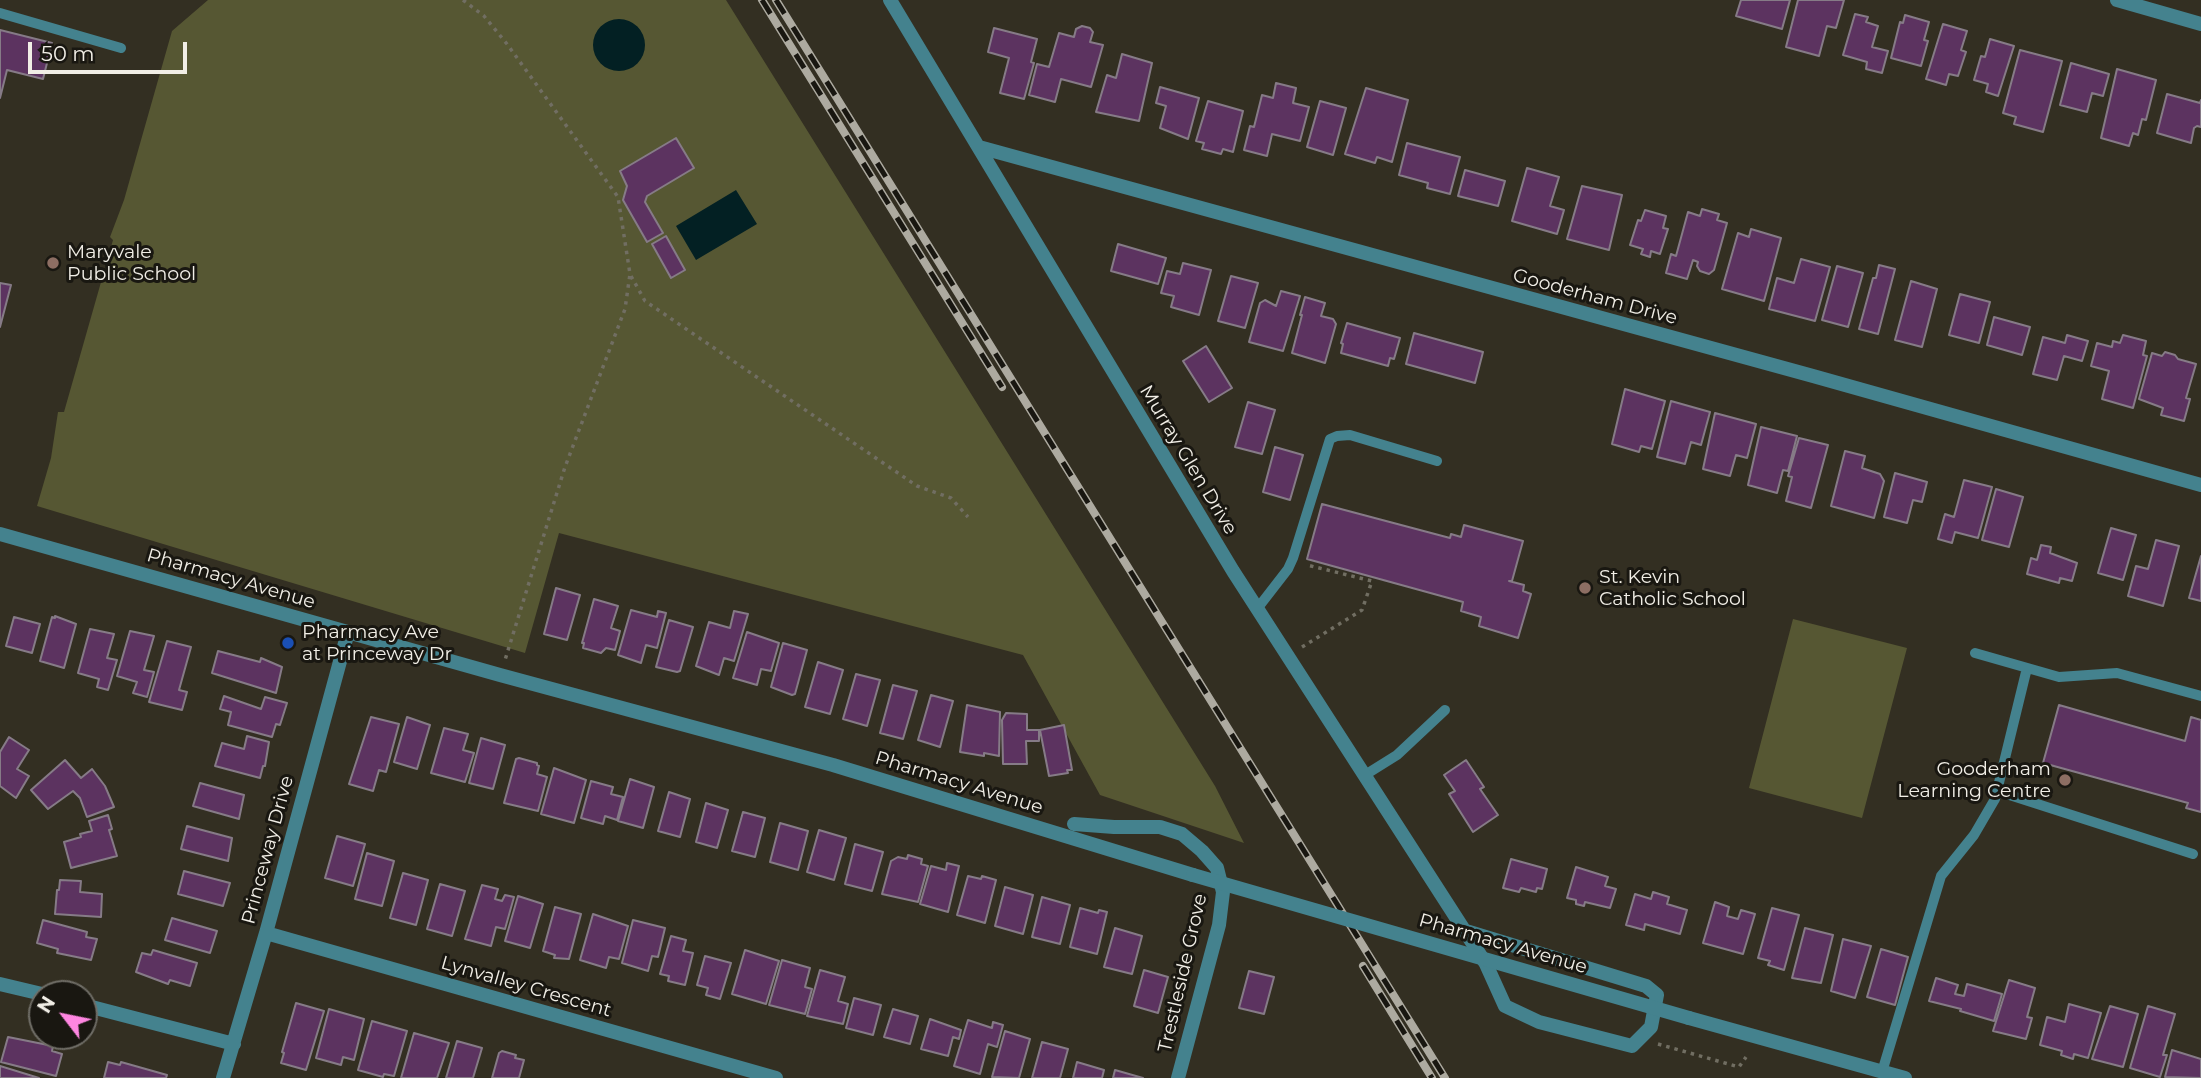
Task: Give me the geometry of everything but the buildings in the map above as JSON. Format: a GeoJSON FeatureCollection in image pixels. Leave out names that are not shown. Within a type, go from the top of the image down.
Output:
{"type":"FeatureCollection","features":[{"type":"Feature","properties":{"kind":"street","name":"Murray Glen Drive"},"geometry":{"type":"LineString","coordinates":[[890,0],[1257,609],[1466,931],[1486,964],[1505,1006],[1539,1022],[1632,1046],[1640,1038]]}},
{"type":"Feature","properties":{"kind":"street"},"geometry":{"type":"LineString","coordinates":[[2117,0],[2201,24]]}},
{"type":"Feature","properties":{"kind":"street","name":"Gooderham Drive"},"geometry":{"type":"LineString","coordinates":[[979,148],[2201,485]]}},
{"type":"Feature","properties":{"kind":"street","name":"Pharmacy Avenue"},"geometry":{"type":"LineString","coordinates":[[0,534],[833,765],[1192,875],[1905,1078]]}},
{"type":"Feature","properties":{"kind":"street","name":"Princeway Drive"},"geometry":{"type":"LineString","coordinates":[[223,1078],[266,933],[348,632]]}},
{"type":"Feature","properties":{"kind":"street","name":"Trestleside Grove"},"geometry":{"type":"LineString","coordinates":[[1074,824],[1160,827],[1171,830],[1182,834],[1217,868],[1223,891],[1219,925],[1178,1078]]}},
{"type":"Feature","properties":{"kind":"street"},"geometry":{"type":"LineString","coordinates":[[1466,931],[1646,986],[1657,995],[1651,1027],[1640,1038]]}},
{"type":"Feature","properties":{"kind":"street","name":"Lynvalley Crescent"},"geometry":{"type":"LineString","coordinates":[[266,933],[776,1078]]}},
{"type":"Feature","properties":{"kind":"street"},"geometry":{"type":"LineString","coordinates":[[0,984],[28,991]]}},
{"type":"Feature","properties":{"kind":"street"},"geometry":{"type":"LineString","coordinates":[[98,1009],[234,1044]]}},
{"type":"Feature","properties":{"kind":"lane"},"geometry":{"type":"LineString","coordinates":[[0,13],[121,48]]}},
{"type":"Feature","properties":{"kind":"lane"},"geometry":{"type":"LineString","coordinates":[[1257,609],[1292,561],[1330,439],[1350,435],[1437,461]]}},
{"type":"Feature","properties":{"kind":"lane"},"geometry":{"type":"LineString","coordinates":[[1975,653],[2059,677],[2118,673],[2201,695]]}},
{"type":"Feature","properties":{"kind":"lane"},"geometry":{"type":"LineString","coordinates":[[1882,1072],[1941,876],[1975,835],[1995,799],[2027,667]]}},
{"type":"Feature","properties":{"kind":"lane"},"geometry":{"type":"LineString","coordinates":[[1365,775],[1397,755],[1445,710]]}},
{"type":"Feature","properties":{"kind":"lane"},"geometry":{"type":"LineString","coordinates":[[1997,791],[2193,854]]}},
{"type":"Feature","properties":{"kind":"path"},"geometry":{"type":"LineString","coordinates":[[463,0],[484,16],[507,44],[618,197],[630,274],[625,309],[565,467],[500,674]]}},
{"type":"Feature","properties":{"kind":"path"},"geometry":{"type":"LineString","coordinates":[[630,274],[645,301],[917,486],[951,498],[968,517]]}},
{"type":"Feature","properties":{"kind":"path"},"geometry":{"type":"LineString","coordinates":[[1288,656],[1362,610],[1372,581],[1292,561]]}},
{"type":"Feature","properties":{"kind":"path"},"geometry":{"type":"LineString","coordinates":[[1640,1038],[1740,1067],[1746,1057]]}},
{"type":"Feature","properties":{"kind":"green space"},"geometry":{"type":"Polygon","coordinates":[[[208,0],[726,0],[1215,786],[1244,843],[1100,795],[1023,655],[559,533],[525,653],[37,506],[51,458],[58,412],[64,412],[113,240],[110,237],[124,200],[172,31],[208,0]]]}},
{"type":"Feature","properties":{"kind":"green space"},"geometry":{"type":"Polygon","coordinates":[[[1793,619],[1907,648],[1862,818],[1749,788],[1793,619]]]}},
{"type":"Feature","properties":{"kind":"water"},"geometry":{"type":"Polygon","coordinates":[[[619,19],[638,26],[645,45],[638,64],[619,71],[600,64],[593,45],[600,26],[619,19]]]}},
{"type":"Feature","properties":{"kind":"water"},"geometry":{"type":"Polygon","coordinates":[[[736,190],[757,224],[696,260],[676,226],[736,190]]]}},
{"type":"Feature","properties":{"kind":"railway"},"geometry":{"type":"LineString","coordinates":[[762,0],[1002,387]]}},
{"type":"Feature","properties":{"kind":"railway"},"geometry":{"type":"LineString","coordinates":[[776,0],[1445,1078]]}},
{"type":"Feature","properties":{"kind":"railway"},"geometry":{"type":"LineString","coordinates":[[1363,966],[1432,1078]]}},
{"type":"Feature","properties":{"kind":"place","name":"Maryvale Public School"},"geometry":{"type":"Point","coordinates":[53,263]}},
{"type":"Feature","properties":{"kind":"place","name":"St. Kevin Catholic School"},"geometry":{"type":"Point","coordinates":[1585,588]}},
{"type":"Feature","properties":{"kind":"place","name":"Pharmacy Ave at Princeway Dr"},"geometry":{"type":"Point","coordinates":[288,643]}},
{"type":"Feature","properties":{"kind":"place","name":"Gooderham Learning Centre"},"geometry":{"type":"Point","coordinates":[2065,780]}}]}
